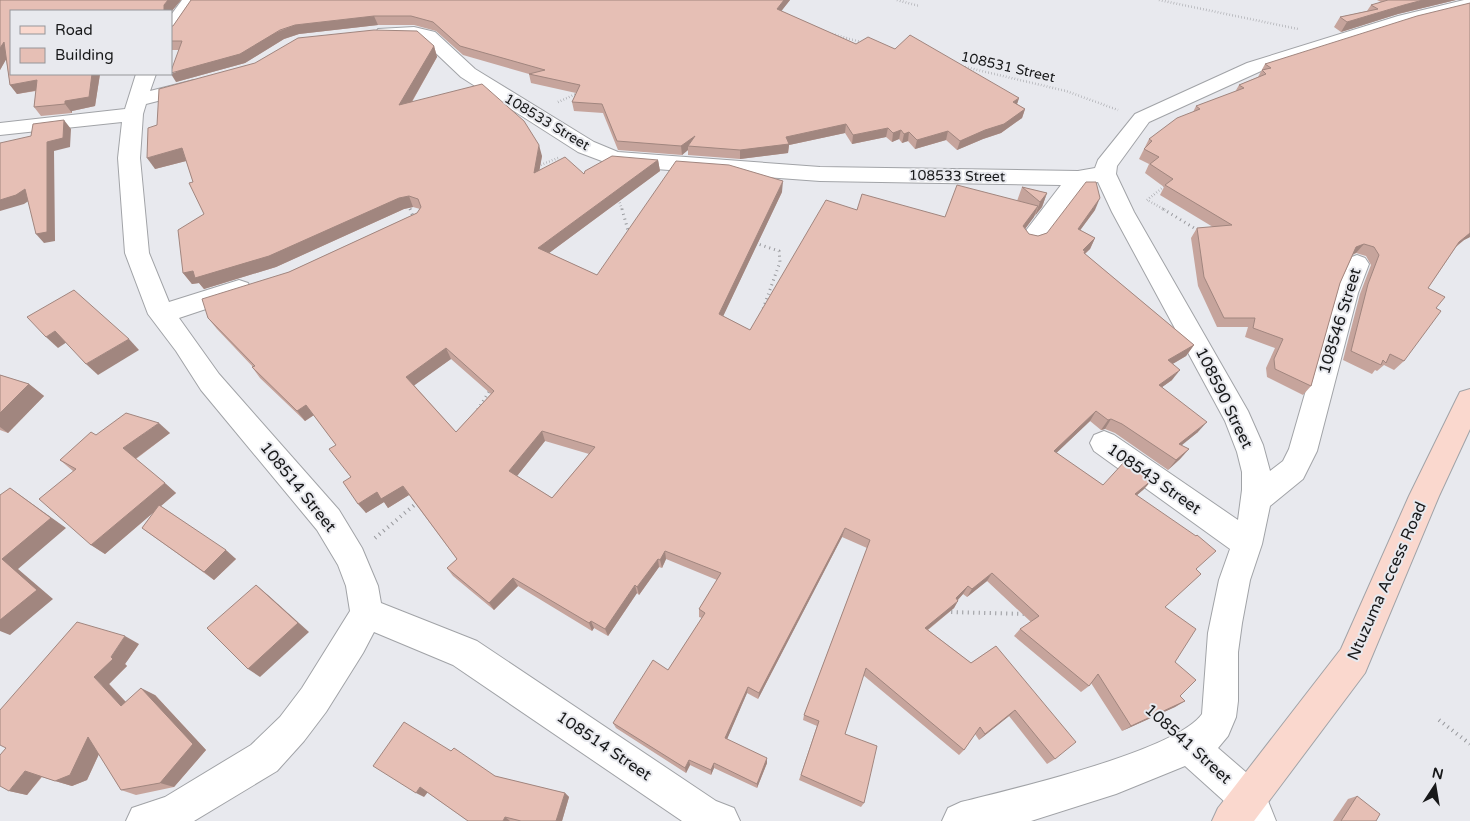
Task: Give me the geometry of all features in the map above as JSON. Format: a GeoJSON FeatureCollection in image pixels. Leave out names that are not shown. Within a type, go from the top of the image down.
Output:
{"type":"FeatureCollection","features":[{"type":"Feature","properties":{"kind":"street"},"geometry":{"type":"LineString","coordinates":[[172,28],[191,0]]}},
{"type":"Feature","properties":{"kind":"street"},"geometry":{"type":"LineString","coordinates":[[1032,238],[1078,178],[1105,174],[1106,165],[1142,118],[1254,66],[1404,20],[1470,4]]}},
{"type":"Feature","properties":{"kind":"street","name":"108533 Street"},"geometry":{"type":"LineString","coordinates":[[370,34],[414,33],[428,36],[468,73],[586,147],[614,159],[820,174],[1078,178]]}},
{"type":"Feature","properties":{"kind":"street","name":"108514 Street"},"geometry":{"type":"LineString","coordinates":[[146,75],[135,107],[129,158],[137,253],[161,314],[210,382],[328,520],[351,558],[362,586],[366,613],[465,653],[705,815],[721,821]]}},
{"type":"Feature","properties":{"kind":"street"},"geometry":{"type":"LineString","coordinates":[[0,129],[135,107],[212,82]]}},
{"type":"Feature","properties":{"kind":"street","name":"108590 Street"},"geometry":{"type":"LineString","coordinates":[[1105,174],[1123,212],[1238,419],[1251,451],[1257,473],[1256,498],[1247,544],[1234,582],[1228,614],[1221,660],[1220,703],[1216,724],[1210,732],[1189,746]]}},
{"type":"Feature","properties":{"kind":"street","name":"108546 Street"},"geometry":{"type":"LineString","coordinates":[[1256,498],[1293,470],[1303,451],[1346,293],[1357,264]]}},
{"type":"Feature","properties":{"kind":"street"},"geometry":{"type":"LineString","coordinates":[[161,314],[259,283]]}},
{"type":"Feature","properties":{"kind":"street","name":"Ntuzuma Access Road"},"geometry":{"type":"LineString","coordinates":[[1246,814],[1353,661],[1424,496],[1470,400]]}},
{"type":"Feature","properties":{"kind":"street","name":"108543 Street"},"geometry":{"type":"LineString","coordinates":[[1104,443],[1247,544]]}},
{"type":"Feature","properties":{"kind":"street"},"geometry":{"type":"LineString","coordinates":[[145,821],[173,813],[264,758],[292,729],[314,700],[351,642],[366,613]]}},
{"type":"Feature","properties":{"kind":"street"},"geometry":{"type":"LineString","coordinates":[[961,821],[1055,797],[1121,776],[1189,746]]}},
{"type":"Feature","properties":{"kind":"street","name":"108541 Street"},"geometry":{"type":"LineString","coordinates":[[1189,746],[1246,814]]}},
{"type":"Feature","properties":{"kind":"path"},"geometry":{"type":"LineString","coordinates":[[896,0],[920,6]]}},
{"type":"Feature","properties":{"kind":"path"},"geometry":{"type":"LineString","coordinates":[[1159,0],[1344,38]]}},
{"type":"Feature","properties":{"kind":"path"},"geometry":{"type":"LineString","coordinates":[[828,34],[865,43]]}},
{"type":"Feature","properties":{"kind":"path","name":"108531 Street"},"geometry":{"type":"LineString","coordinates":[[957,66],[1066,91],[1142,118]]}},
{"type":"Feature","properties":{"kind":"path"},"geometry":{"type":"LineString","coordinates":[[532,113],[582,91]]}},
{"type":"Feature","properties":{"kind":"path"},"geometry":{"type":"LineString","coordinates":[[534,167],[586,147]]}},
{"type":"Feature","properties":{"kind":"path"},"geometry":{"type":"LineString","coordinates":[[614,159],[615,181],[629,234],[625,241]]}},
{"type":"Feature","properties":{"kind":"path"},"geometry":{"type":"LineString","coordinates":[[1172,179],[1147,200],[1206,235]]}},
{"type":"Feature","properties":{"kind":"path"},"geometry":{"type":"LineString","coordinates":[[408,202],[415,222]]}},
{"type":"Feature","properties":{"kind":"path"},"geometry":{"type":"LineString","coordinates":[[413,217],[422,214]]}},
{"type":"Feature","properties":{"kind":"path"},"geometry":{"type":"LineString","coordinates":[[750,242],[779,251],[780,262],[761,316]]}},
{"type":"Feature","properties":{"kind":"path"},"geometry":{"type":"LineString","coordinates":[[769,290],[778,292]]}},
{"type":"Feature","properties":{"kind":"path"},"geometry":{"type":"LineString","coordinates":[[473,418],[480,402],[494,384]]}},
{"type":"Feature","properties":{"kind":"path"},"geometry":{"type":"LineString","coordinates":[[480,402],[489,402]]}},
{"type":"Feature","properties":{"kind":"path"},"geometry":{"type":"LineString","coordinates":[[351,558],[423,497]]}},
{"type":"Feature","properties":{"kind":"path"},"geometry":{"type":"LineString","coordinates":[[942,605],[948,612],[1036,615]]}},
{"type":"Feature","properties":{"kind":"path"},"geometry":{"type":"LineString","coordinates":[[1439,720],[1470,744]]}},
{"type":"Feature","properties":{"kind":"building"},"geometry":{"type":"Polygon","coordinates":[[[0,0],[168,0],[164,5],[164,10],[10,10],[10,75],[92,75],[89,97],[65,101],[65,104],[34,107],[37,80],[10,85],[4,42],[0,48],[0,0]]]}},
{"type":"Feature","properties":{"kind":"building"},"geometry":{"type":"Polygon","coordinates":[[[191,0],[784,0],[777,9],[856,44],[868,37],[895,49],[910,35],[1019,98],[1013,102],[1025,109],[1004,124],[960,141],[948,131],[917,140],[909,132],[904,134],[901,130],[893,133],[888,128],[853,135],[846,124],[786,137],[789,144],[740,150],[688,146],[695,136],[681,146],[617,141],[602,104],[572,102],[580,85],[529,74],[545,70],[460,46],[433,22],[411,16],[374,16],[295,25],[280,30],[240,54],[172,73],[182,41],[172,41],[173,26],[191,0]]]}},
{"type":"Feature","properties":{"kind":"building"},"geometry":{"type":"Polygon","coordinates":[[[1388,0],[1423,0],[1347,22],[1340,17],[1378,9],[1371,5],[1388,0]]]}},
{"type":"Feature","properties":{"kind":"building"},"geometry":{"type":"Polygon","coordinates":[[[1470,3],[1470,233],[1459,242],[1428,288],[1445,297],[1436,308],[1441,311],[1404,361],[1390,354],[1386,363],[1383,360],[1381,365],[1351,351],[1368,284],[1379,255],[1374,247],[1364,244],[1356,247],[1340,283],[1311,386],[1275,369],[1274,359],[1283,339],[1253,328],[1255,318],[1224,318],[1204,277],[1197,228],[1232,225],[1165,185],[1173,179],[1150,164],[1159,157],[1144,149],[1152,141],[1149,139],[1177,118],[1200,109],[1196,106],[1244,88],[1239,85],[1266,74],[1262,70],[1271,68],[1265,64],[1417,16],[1470,3]]]}},
{"type":"Feature","properties":{"kind":"building"},"geometry":{"type":"Polygon","coordinates":[[[374,30],[417,31],[434,46],[399,105],[482,84],[524,121],[539,145],[534,173],[565,157],[584,174],[585,171],[612,156],[658,160],[538,248],[597,275],[676,161],[729,165],[783,181],[719,314],[750,330],[826,200],[857,210],[862,194],[945,217],[957,185],[1038,206],[1023,226],[1029,234],[1038,236],[1047,233],[1086,182],[1096,182],[1100,198],[1078,229],[1095,238],[1083,250],[1085,251],[1084,253],[1194,345],[1168,360],[1180,370],[1159,385],[1207,422],[1179,444],[1189,449],[1176,460],[1122,424],[1111,419],[1108,420],[1096,411],[1054,451],[1103,485],[1125,461],[1152,480],[1135,494],[1197,535],[1216,551],[1196,569],[1201,574],[1165,607],[1196,629],[1175,662],[1196,680],[1180,696],[1185,701],[1131,726],[1098,674],[1089,686],[1020,629],[1039,616],[992,573],[972,589],[968,586],[956,598],[958,601],[925,628],[971,663],[996,646],[1076,742],[1055,759],[1015,710],[985,734],[980,727],[964,750],[866,668],[845,734],[877,746],[864,803],[801,775],[819,721],[804,715],[870,540],[845,528],[759,693],[748,687],[725,738],[767,758],[757,784],[714,763],[711,770],[689,760],[685,768],[613,723],[653,660],[668,670],[705,613],[699,609],[721,573],[665,551],[660,560],[658,559],[637,587],[635,585],[605,629],[591,621],[589,623],[513,578],[489,603],[447,568],[457,559],[403,486],[381,499],[377,492],[358,504],[343,482],[351,477],[329,449],[336,445],[306,405],[297,411],[252,367],[255,366],[208,318],[202,299],[289,272],[417,213],[421,207],[418,199],[409,196],[399,198],[269,256],[195,278],[193,271],[183,273],[178,230],[204,214],[189,183],[193,182],[182,148],[147,158],[148,128],[157,125],[159,89],[255,63],[298,38],[374,30]],[[446,348],[406,377],[456,432],[494,391],[446,348]],[[542,431],[509,471],[552,498],[595,447],[542,431]]]}},
{"type":"Feature","properties":{"kind":"building"},"geometry":{"type":"Polygon","coordinates":[[[64,120],[63,138],[47,142],[47,232],[36,234],[25,189],[16,195],[0,200],[0,143],[31,136],[33,124],[64,120]]]}},
{"type":"Feature","properties":{"kind":"building"},"geometry":{"type":"Polygon","coordinates":[[[1022,187],[1047,193],[1040,202],[1022,187]]]}},
{"type":"Feature","properties":{"kind":"building"},"geometry":{"type":"Polygon","coordinates":[[[74,290],[129,339],[86,364],[55,331],[46,337],[27,317],[74,290]]]}},
{"type":"Feature","properties":{"kind":"building"},"geometry":{"type":"Polygon","coordinates":[[[0,375],[29,384],[0,413],[0,375]]]}},
{"type":"Feature","properties":{"kind":"building"},"geometry":{"type":"Polygon","coordinates":[[[126,413],[159,423],[123,448],[165,483],[91,545],[39,499],[76,469],[60,460],[91,432],[96,435],[126,413]]]}},
{"type":"Feature","properties":{"kind":"building"},"geometry":{"type":"Polygon","coordinates":[[[10,488],[51,518],[2,559],[37,590],[0,620],[0,495],[10,488]]]}},
{"type":"Feature","properties":{"kind":"building"},"geometry":{"type":"Polygon","coordinates":[[[159,505],[226,550],[204,572],[142,528],[159,505]]]}},
{"type":"Feature","properties":{"kind":"building"},"geometry":{"type":"Polygon","coordinates":[[[256,585],[298,623],[248,669],[207,628],[256,585]]]}},
{"type":"Feature","properties":{"kind":"building"},"geometry":{"type":"Polygon","coordinates":[[[77,622],[125,636],[111,657],[113,659],[94,677],[121,706],[141,688],[193,744],[160,783],[121,790],[88,737],[70,775],[55,781],[25,771],[9,791],[0,786],[0,755],[6,748],[0,745],[0,710],[77,622]]]}},
{"type":"Feature","properties":{"kind":"building"},"geometry":{"type":"Polygon","coordinates":[[[404,722],[451,751],[454,748],[495,776],[565,793],[556,821],[521,821],[505,817],[503,821],[468,821],[420,787],[416,793],[373,766],[404,722]]]}},
{"type":"Feature","properties":{"kind":"building"},"geometry":{"type":"Polygon","coordinates":[[[1357,796],[1380,814],[1376,821],[1341,821],[1357,796]]]}}]}
